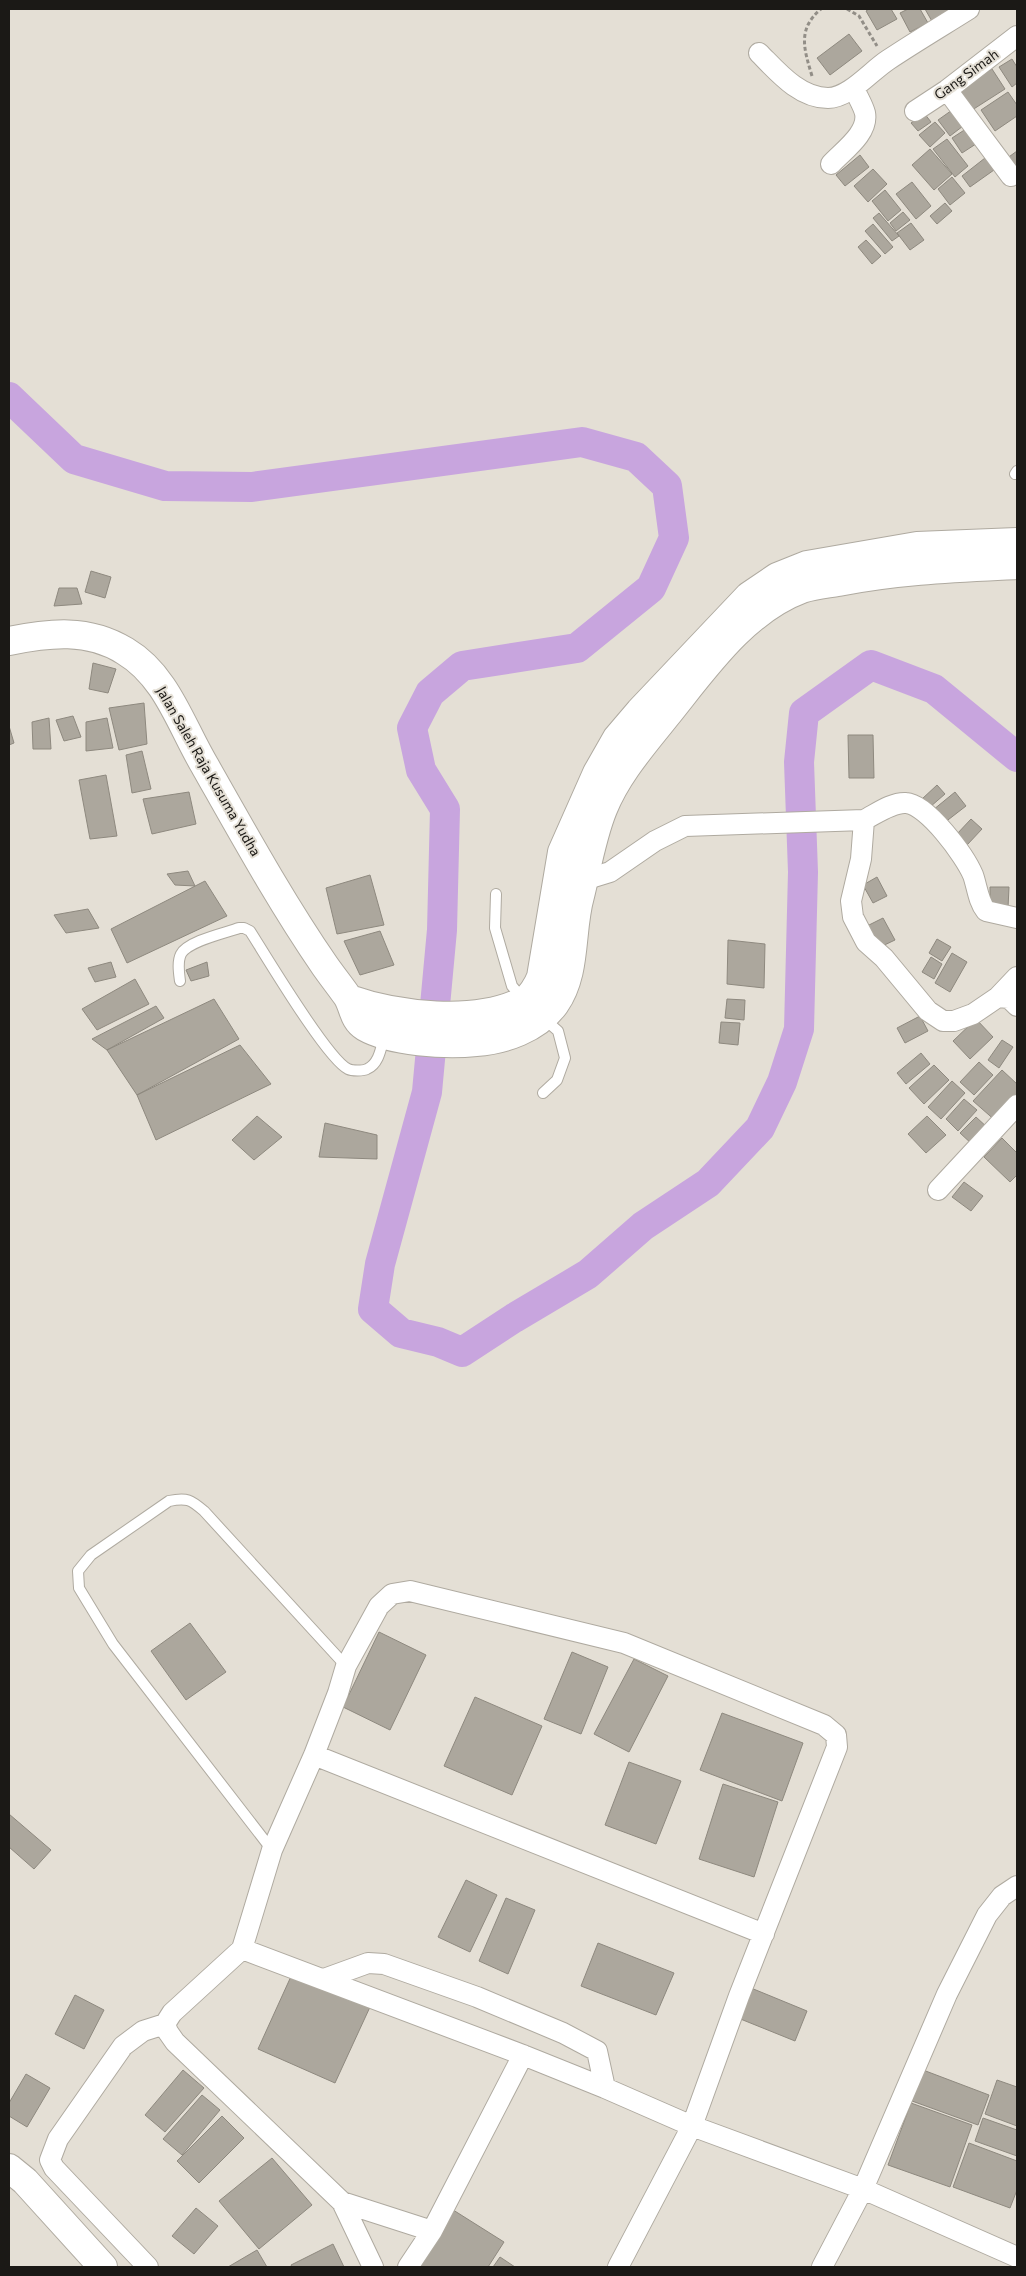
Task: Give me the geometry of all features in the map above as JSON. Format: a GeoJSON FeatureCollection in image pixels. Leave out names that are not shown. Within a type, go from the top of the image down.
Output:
{"type":"FeatureCollection","features":[{"type":"Feature","properties":{"kind":"street"},"geometry":{"type":"LineString","coordinates":[[758,53],[784,79],[805,91],[829,98],[854,88],[886,61],[969,9]]}},
{"type":"Feature","properties":{"kind":"street","name":"Gang Simah"},"geometry":{"type":"LineString","coordinates":[[915,111],[947,90],[1017,36]]}},
{"type":"Feature","properties":{"kind":"street"},"geometry":{"type":"LineString","coordinates":[[831,164],[864,126],[865,114],[854,88]]}},
{"type":"Feature","properties":{"kind":"street"},"geometry":{"type":"LineString","coordinates":[[947,90],[1011,176]]}},
{"type":"Feature","properties":{"kind":"street","name":"Jalan Saleh Raja Kusuma Yudha"},"geometry":{"type":"LineString","coordinates":[[9,641],[57,634],[94,636],[127,652],[157,678],[202,762],[306,937],[350,999],[356,1020],[362,1025],[397,1038],[476,1042],[516,1033],[534,1009],[562,852],[597,773],[613,745],[640,711],[749,596],[777,577],[806,565],[917,546],[1017,542]]}},
{"type":"Feature","properties":{"kind":"street","name":"Jalan Saleh Raja Kusuma Yudha"},"geometry":{"type":"LineString","coordinates":[[534,1009],[554,1005],[563,991],[570,962],[577,904],[603,809],[620,776],[705,668],[741,629],[774,603],[803,589],[875,574],[924,569],[1017,565]]}},
{"type":"Feature","properties":{"kind":"street"},"geometry":{"type":"LineString","coordinates":[[584,880],[610,872],[655,841],[685,826],[864,820],[890,807],[904,803],[912,804],[923,811],[946,834],[967,863],[986,911],[1017,918]]}},
{"type":"Feature","properties":{"kind":"street"},"geometry":{"type":"LineString","coordinates":[[864,820],[861,859],[851,901],[853,916],[866,942],[884,958],[928,1011],[943,1021],[954,1021],[973,1014],[998,996],[1017,977]]}},
{"type":"Feature","properties":{"kind":"street"},"geometry":{"type":"LineString","coordinates":[[998,996],[1009,998],[1017,1006]]}},
{"type":"Feature","properties":{"kind":"street"},"geometry":{"type":"LineString","coordinates":[[350,999],[373,1008],[419,1014],[473,1015],[534,1009]]}},
{"type":"Feature","properties":{"kind":"street"},"geometry":{"type":"LineString","coordinates":[[938,1190],[1017,1105]]}},
{"type":"Feature","properties":{"kind":"street"},"geometry":{"type":"LineString","coordinates":[[148,2267],[54,2168],[50,2160],[58,2139],[123,2046],[143,2031],[165,2024],[172,2013],[242,1949],[272,1850],[314,1755],[338,1693],[346,1666],[379,1606],[392,1594],[410,1591],[624,1643],[824,1725],[836,1735],[837,1747],[692,2126],[618,2267]]}},
{"type":"Feature","properties":{"kind":"street"},"geometry":{"type":"LineString","coordinates":[[314,1755],[764,1934]]}},
{"type":"Feature","properties":{"kind":"street"},"geometry":{"type":"LineString","coordinates":[[822,2267],[863,2189],[947,1994],[982,1924],[1002,1896],[1017,1886]]}},
{"type":"Feature","properties":{"kind":"street"},"geometry":{"type":"LineString","coordinates":[[242,1949],[523,2055],[692,2126],[863,2189],[1017,2257]]}},
{"type":"Feature","properties":{"kind":"street"},"geometry":{"type":"LineString","coordinates":[[324,1979],[368,1963],[384,1964],[476,1997],[563,2033],[596,2051],[605,2088]]}},
{"type":"Feature","properties":{"kind":"street"},"geometry":{"type":"LineString","coordinates":[[165,2024],[175,2042],[342,2202],[374,2267]]}},
{"type":"Feature","properties":{"kind":"street"},"geometry":{"type":"LineString","coordinates":[[408,2267],[432,2231],[523,2055]]}},
{"type":"Feature","properties":{"kind":"street"},"geometry":{"type":"LineString","coordinates":[[9,2168],[25,2181],[104,2267]]}},
{"type":"Feature","properties":{"kind":"street"},"geometry":{"type":"LineString","coordinates":[[342,2202],[432,2231]]}},
{"type":"Feature","properties":{"kind":"lane"},"geometry":{"type":"LineString","coordinates":[[496,894],[495,928],[512,986],[558,1032],[565,1058],[557,1080],[543,1094]]}},
{"type":"Feature","properties":{"kind":"lane"},"geometry":{"type":"LineString","coordinates":[[180,981],[179,963],[182,953],[190,945],[239,928],[244,928],[250,931],[326,1047],[348,1069],[364,1070],[370,1068],[397,1038]]}},
{"type":"Feature","properties":{"kind":"lane"},"geometry":{"type":"LineString","coordinates":[[272,1850],[113,1644],[79,1588],[78,1571],[91,1555],[169,1501],[179,1499],[190,1500],[204,1511],[346,1666]]}},
{"type":"Feature","properties":{"kind":"path"},"geometry":{"type":"LineString","coordinates":[[818,96],[806,56],[804,31],[812,17],[821,9]]}},
{"type":"Feature","properties":{"kind":"path"},"geometry":{"type":"LineString","coordinates":[[847,9],[859,16],[886,61]]}},
{"type":"Feature","properties":{"kind":"building"},"geometry":{"type":"Polygon","coordinates":[[[869,9],[891,9],[897,19],[877,30],[866,11],[869,9]]]}},
{"type":"Feature","properties":{"kind":"building"},"geometry":{"type":"Polygon","coordinates":[[[908,9],[920,9],[928,23],[910,32],[900,13],[908,9]]]}},
{"type":"Feature","properties":{"kind":"building"},"geometry":{"type":"Polygon","coordinates":[[[925,9],[954,9],[933,23],[925,9]]]}},
{"type":"Feature","properties":{"kind":"building"},"geometry":{"type":"Polygon","coordinates":[[[849,34],[862,51],[830,75],[817,58],[849,34]]]}},
{"type":"Feature","properties":{"kind":"building"},"geometry":{"type":"Polygon","coordinates":[[[1012,59],[1017,67],[1017,83],[1012,87],[999,67],[1012,59]]]}},
{"type":"Feature","properties":{"kind":"building"},"geometry":{"type":"Polygon","coordinates":[[[992,69],[1005,89],[969,112],[956,91],[992,69]]]}},
{"type":"Feature","properties":{"kind":"building"},"geometry":{"type":"Polygon","coordinates":[[[1008,92],[1017,105],[1017,116],[995,131],[981,110],[1008,92]]]}},
{"type":"Feature","properties":{"kind":"building"},"geometry":{"type":"Polygon","coordinates":[[[955,108],[967,123],[950,136],[938,120],[955,108]]]}},
{"type":"Feature","properties":{"kind":"building"},"geometry":{"type":"Polygon","coordinates":[[[924,113],[931,122],[918,131],[911,123],[924,113]]]}},
{"type":"Feature","properties":{"kind":"building"},"geometry":{"type":"Polygon","coordinates":[[[935,122],[945,133],[930,147],[919,135],[935,122]]]}},
{"type":"Feature","properties":{"kind":"building"},"geometry":{"type":"Polygon","coordinates":[[[969,127],[979,142],[962,153],[952,138],[969,127]]]}},
{"type":"Feature","properties":{"kind":"building"},"geometry":{"type":"Polygon","coordinates":[[[947,139],[968,166],[955,177],[933,149],[947,139]]]}},
{"type":"Feature","properties":{"kind":"building"},"geometry":{"type":"Polygon","coordinates":[[[930,149],[952,174],[934,190],[912,165],[930,149]]]}},
{"type":"Feature","properties":{"kind":"building"},"geometry":{"type":"Polygon","coordinates":[[[1017,151],[1017,174],[1006,159],[1017,151]]]}},
{"type":"Feature","properties":{"kind":"building"},"geometry":{"type":"Polygon","coordinates":[[[860,155],[869,167],[845,186],[836,175],[860,155]]]}},
{"type":"Feature","properties":{"kind":"building"},"geometry":{"type":"Polygon","coordinates":[[[985,158],[994,170],[970,187],[962,176],[985,158]]]}},
{"type":"Feature","properties":{"kind":"building"},"geometry":{"type":"Polygon","coordinates":[[[873,169],[887,184],[868,202],[854,186],[873,169]]]}},
{"type":"Feature","properties":{"kind":"building"},"geometry":{"type":"Polygon","coordinates":[[[952,177],[965,193],[950,205],[938,189],[952,177]]]}},
{"type":"Feature","properties":{"kind":"building"},"geometry":{"type":"Polygon","coordinates":[[[912,182],[931,206],[916,219],[896,194],[912,182]]]}},
{"type":"Feature","properties":{"kind":"building"},"geometry":{"type":"Polygon","coordinates":[[[885,190],[901,210],[888,221],[872,201],[885,190]]]}},
{"type":"Feature","properties":{"kind":"building"},"geometry":{"type":"Polygon","coordinates":[[[945,203],[952,211],[937,224],[930,216],[945,203]]]}},
{"type":"Feature","properties":{"kind":"building"},"geometry":{"type":"Polygon","coordinates":[[[903,212],[910,220],[896,231],[890,223],[903,212]]]}},
{"type":"Feature","properties":{"kind":"building"},"geometry":{"type":"Polygon","coordinates":[[[879,213],[899,236],[892,241],[873,218],[879,213]]]}},
{"type":"Feature","properties":{"kind":"building"},"geometry":{"type":"Polygon","coordinates":[[[911,223],[924,240],[910,250],[897,233],[911,223]]]}},
{"type":"Feature","properties":{"kind":"building"},"geometry":{"type":"Polygon","coordinates":[[[873,224],[893,247],[885,254],[865,231],[873,224]]]}},
{"type":"Feature","properties":{"kind":"building"},"geometry":{"type":"Polygon","coordinates":[[[866,240],[881,256],[872,264],[858,247],[866,240]]]}},
{"type":"Feature","properties":{"kind":"building"},"geometry":{"type":"Polygon","coordinates":[[[91,571],[111,577],[105,598],[85,592],[91,571]]]}},
{"type":"Feature","properties":{"kind":"building"},"geometry":{"type":"Polygon","coordinates":[[[59,588],[77,588],[82,604],[54,606],[59,588]]]}},
{"type":"Feature","properties":{"kind":"building"},"geometry":{"type":"Polygon","coordinates":[[[93,663],[116,669],[108,693],[89,689],[93,663]]]}},
{"type":"Feature","properties":{"kind":"building"},"geometry":{"type":"Polygon","coordinates":[[[144,703],[147,744],[119,750],[109,708],[144,703]]]}},
{"type":"Feature","properties":{"kind":"building"},"geometry":{"type":"Polygon","coordinates":[[[73,716],[81,737],[64,741],[56,720],[73,716]]]}},
{"type":"Feature","properties":{"kind":"building"},"geometry":{"type":"Polygon","coordinates":[[[49,718],[51,749],[33,749],[32,722],[49,718]]]}},
{"type":"Feature","properties":{"kind":"building"},"geometry":{"type":"Polygon","coordinates":[[[107,718],[113,748],[86,751],[86,722],[107,718]]]}},
{"type":"Feature","properties":{"kind":"building"},"geometry":{"type":"Polygon","coordinates":[[[9,726],[14,743],[9,745],[9,726]]]}},
{"type":"Feature","properties":{"kind":"building"},"geometry":{"type":"Polygon","coordinates":[[[848,735],[873,735],[874,778],[849,778],[848,735]]]}},
{"type":"Feature","properties":{"kind":"building"},"geometry":{"type":"Polygon","coordinates":[[[142,751],[151,789],[132,793],[126,755],[142,751]]]}},
{"type":"Feature","properties":{"kind":"building"},"geometry":{"type":"Polygon","coordinates":[[[106,775],[117,836],[90,839],[79,780],[106,775]]]}},
{"type":"Feature","properties":{"kind":"building"},"geometry":{"type":"Polygon","coordinates":[[[937,785],[945,794],[930,807],[922,799],[937,785]]]}},
{"type":"Feature","properties":{"kind":"building"},"geometry":{"type":"Polygon","coordinates":[[[189,792],[196,824],[152,834],[143,799],[189,792]]]}},
{"type":"Feature","properties":{"kind":"building"},"geometry":{"type":"Polygon","coordinates":[[[955,792],[966,806],[944,823],[933,810],[955,792]]]}},
{"type":"Feature","properties":{"kind":"building"},"geometry":{"type":"Polygon","coordinates":[[[971,819],[982,829],[967,845],[956,835],[971,819]]]}},
{"type":"Feature","properties":{"kind":"building"},"geometry":{"type":"Polygon","coordinates":[[[188,871],[195,886],[175,885],[167,874],[188,871]]]}},
{"type":"Feature","properties":{"kind":"building"},"geometry":{"type":"Polygon","coordinates":[[[370,875],[384,925],[337,934],[326,888],[370,875]]]}},
{"type":"Feature","properties":{"kind":"building"},"geometry":{"type":"Polygon","coordinates":[[[877,877],[887,896],[873,903],[863,885],[877,877]]]}},
{"type":"Feature","properties":{"kind":"building"},"geometry":{"type":"Polygon","coordinates":[[[205,881],[227,916],[127,963],[111,929],[205,881]]]}},
{"type":"Feature","properties":{"kind":"building"},"geometry":{"type":"Polygon","coordinates":[[[990,887],[1009,887],[1008,908],[990,907],[990,887]]]}},
{"type":"Feature","properties":{"kind":"building"},"geometry":{"type":"Polygon","coordinates":[[[88,909],[99,928],[66,933],[54,915],[88,909]]]}},
{"type":"Feature","properties":{"kind":"building"},"geometry":{"type":"Polygon","coordinates":[[[883,918],[895,940],[878,948],[867,926],[883,918]]]}},
{"type":"Feature","properties":{"kind":"building"},"geometry":{"type":"Polygon","coordinates":[[[380,931],[394,965],[360,975],[344,941],[380,931]]]}},
{"type":"Feature","properties":{"kind":"building"},"geometry":{"type":"Polygon","coordinates":[[[937,939],[951,947],[942,961],[929,953],[937,939]]]}},
{"type":"Feature","properties":{"kind":"building"},"geometry":{"type":"Polygon","coordinates":[[[728,940],[765,944],[764,988],[727,984],[728,940]]]}},
{"type":"Feature","properties":{"kind":"building"},"geometry":{"type":"Polygon","coordinates":[[[952,953],[967,962],[950,992],[935,983],[952,953]]]}},
{"type":"Feature","properties":{"kind":"building"},"geometry":{"type":"Polygon","coordinates":[[[931,957],[942,964],[934,979],[922,972],[931,957]]]}},
{"type":"Feature","properties":{"kind":"building"},"geometry":{"type":"Polygon","coordinates":[[[111,962],[116,977],[95,982],[88,968],[111,962]]]}},
{"type":"Feature","properties":{"kind":"building"},"geometry":{"type":"Polygon","coordinates":[[[207,962],[209,976],[191,981],[186,970],[207,962]]]}},
{"type":"Feature","properties":{"kind":"building"},"geometry":{"type":"Polygon","coordinates":[[[135,979],[149,1004],[97,1030],[82,1009],[135,979]]]}},
{"type":"Feature","properties":{"kind":"building"},"geometry":{"type":"Polygon","coordinates":[[[214,999],[239,1039],[137,1095],[107,1050],[214,999]]]}},
{"type":"Feature","properties":{"kind":"building"},"geometry":{"type":"Polygon","coordinates":[[[727,999],[745,1000],[744,1020],[725,1018],[727,999]]]}},
{"type":"Feature","properties":{"kind":"building"},"geometry":{"type":"Polygon","coordinates":[[[156,1006],[164,1018],[107,1050],[92,1039],[156,1006]]]}},
{"type":"Feature","properties":{"kind":"building"},"geometry":{"type":"Polygon","coordinates":[[[920,1016],[928,1031],[905,1043],[897,1028],[920,1016]]]}},
{"type":"Feature","properties":{"kind":"building"},"geometry":{"type":"Polygon","coordinates":[[[976,1019],[993,1037],[970,1059],[953,1041],[976,1019]]]}},
{"type":"Feature","properties":{"kind":"building"},"geometry":{"type":"Polygon","coordinates":[[[721,1022],[740,1023],[738,1045],[719,1043],[721,1022]]]}},
{"type":"Feature","properties":{"kind":"building"},"geometry":{"type":"Polygon","coordinates":[[[1002,1040],[1013,1047],[999,1068],[988,1060],[1002,1040]]]}},
{"type":"Feature","properties":{"kind":"building"},"geometry":{"type":"Polygon","coordinates":[[[240,1045],[271,1084],[156,1140],[137,1095],[240,1045]]]}},
{"type":"Feature","properties":{"kind":"building"},"geometry":{"type":"Polygon","coordinates":[[[921,1053],[930,1064],[906,1084],[897,1073],[921,1053]]]}},
{"type":"Feature","properties":{"kind":"building"},"geometry":{"type":"Polygon","coordinates":[[[979,1062],[993,1075],[974,1095],[960,1082],[979,1062]]]}},
{"type":"Feature","properties":{"kind":"building"},"geometry":{"type":"Polygon","coordinates":[[[934,1065],[949,1080],[924,1104],[909,1088],[934,1065]]]}},
{"type":"Feature","properties":{"kind":"building"},"geometry":{"type":"Polygon","coordinates":[[[1002,1070],[1017,1084],[1017,1100],[997,1122],[973,1101],[1002,1070]]]}},
{"type":"Feature","properties":{"kind":"building"},"geometry":{"type":"Polygon","coordinates":[[[952,1081],[965,1093],[941,1119],[928,1107],[952,1081]]]}},
{"type":"Feature","properties":{"kind":"building"},"geometry":{"type":"Polygon","coordinates":[[[964,1099],[977,1110],[958,1131],[946,1119],[964,1099]]]}},
{"type":"Feature","properties":{"kind":"building"},"geometry":{"type":"Polygon","coordinates":[[[257,1116],[282,1137],[254,1160],[232,1140],[257,1116]]]}},
{"type":"Feature","properties":{"kind":"building"},"geometry":{"type":"Polygon","coordinates":[[[927,1116],[946,1135],[926,1153],[908,1134],[927,1116]]]}},
{"type":"Feature","properties":{"kind":"building"},"geometry":{"type":"Polygon","coordinates":[[[976,1117],[989,1129],[973,1145],[960,1133],[976,1117]]]}},
{"type":"Feature","properties":{"kind":"building"},"geometry":{"type":"Polygon","coordinates":[[[325,1123],[377,1135],[377,1159],[319,1157],[325,1123]]]}},
{"type":"Feature","properties":{"kind":"building"},"geometry":{"type":"Polygon","coordinates":[[[1002,1138],[1017,1153],[1017,1175],[1010,1182],[984,1157],[1002,1138]]]}},
{"type":"Feature","properties":{"kind":"building"},"geometry":{"type":"Polygon","coordinates":[[[964,1182],[983,1196],[971,1211],[952,1197],[964,1182]]]}},
{"type":"Feature","properties":{"kind":"building"},"geometry":{"type":"Polygon","coordinates":[[[190,1623],[226,1672],[186,1700],[151,1651],[190,1623]]]}},
{"type":"Feature","properties":{"kind":"building"},"geometry":{"type":"Polygon","coordinates":[[[379,1632],[426,1655],[390,1730],[343,1707],[379,1632]]]}},
{"type":"Feature","properties":{"kind":"building"},"geometry":{"type":"Polygon","coordinates":[[[572,1652],[608,1667],[581,1734],[544,1719],[572,1652]]]}},
{"type":"Feature","properties":{"kind":"building"},"geometry":{"type":"Polygon","coordinates":[[[634,1659],[668,1676],[629,1752],[594,1734],[634,1659]]]}},
{"type":"Feature","properties":{"kind":"building"},"geometry":{"type":"Polygon","coordinates":[[[475,1697],[542,1726],[512,1795],[444,1766],[475,1697]]]}},
{"type":"Feature","properties":{"kind":"building"},"geometry":{"type":"Polygon","coordinates":[[[722,1713],[803,1743],[782,1801],[700,1770],[722,1713]]]}},
{"type":"Feature","properties":{"kind":"building"},"geometry":{"type":"Polygon","coordinates":[[[629,1762],[681,1781],[656,1844],[605,1825],[629,1762]]]}},
{"type":"Feature","properties":{"kind":"building"},"geometry":{"type":"Polygon","coordinates":[[[723,1784],[778,1802],[754,1877],[699,1859],[723,1784]]]}},
{"type":"Feature","properties":{"kind":"building"},"geometry":{"type":"Polygon","coordinates":[[[9,1814],[51,1850],[34,1869],[9,1847],[9,1814]]]}},
{"type":"Feature","properties":{"kind":"building"},"geometry":{"type":"Polygon","coordinates":[[[466,1880],[497,1895],[470,1952],[438,1937],[466,1880]]]}},
{"type":"Feature","properties":{"kind":"building"},"geometry":{"type":"Polygon","coordinates":[[[506,1898],[535,1910],[508,1974],[479,1961],[506,1898]]]}},
{"type":"Feature","properties":{"kind":"building"},"geometry":{"type":"Polygon","coordinates":[[[598,1943],[674,1973],[656,2015],[581,1986],[598,1943]]]}},
{"type":"Feature","properties":{"kind":"building"},"geometry":{"type":"Polygon","coordinates":[[[293,1972],[370,2007],[335,2083],[258,2049],[293,1972]]]}},
{"type":"Feature","properties":{"kind":"building"},"geometry":{"type":"Polygon","coordinates":[[[751,1988],[807,2011],[795,2041],[738,2018],[751,1988]]]}},
{"type":"Feature","properties":{"kind":"building"},"geometry":{"type":"Polygon","coordinates":[[[75,1995],[104,2010],[84,2049],[55,2034],[75,1995]]]}},
{"type":"Feature","properties":{"kind":"building"},"geometry":{"type":"Polygon","coordinates":[[[183,2070],[204,2088],[165,2132],[145,2115],[183,2070]]]}},
{"type":"Feature","properties":{"kind":"building"},"geometry":{"type":"Polygon","coordinates":[[[923,2070],[989,2095],[978,2125],[912,2101],[923,2070]]]}},
{"type":"Feature","properties":{"kind":"building"},"geometry":{"type":"Polygon","coordinates":[[[26,2074],[50,2088],[27,2127],[9,2116],[9,2103],[26,2074]]]}},
{"type":"Feature","properties":{"kind":"building"},"geometry":{"type":"Polygon","coordinates":[[[997,2080],[1017,2087],[1017,2126],[985,2114],[997,2080]]]}},
{"type":"Feature","properties":{"kind":"building"},"geometry":{"type":"Polygon","coordinates":[[[202,2095],[220,2110],[182,2155],[163,2139],[202,2095]]]}},
{"type":"Feature","properties":{"kind":"building"},"geometry":{"type":"Polygon","coordinates":[[[911,2103],[972,2125],[950,2187],[888,2165],[911,2103]]]}},
{"type":"Feature","properties":{"kind":"building"},"geometry":{"type":"Polygon","coordinates":[[[222,2116],[244,2138],[199,2183],[177,2161],[222,2116]]]}},
{"type":"Feature","properties":{"kind":"building"},"geometry":{"type":"Polygon","coordinates":[[[983,2118],[1017,2130],[1017,2156],[975,2141],[983,2118]]]}},
{"type":"Feature","properties":{"kind":"building"},"geometry":{"type":"Polygon","coordinates":[[[969,2143],[1017,2161],[1017,2190],[1010,2208],[953,2187],[969,2143]]]}},
{"type":"Feature","properties":{"kind":"building"},"geometry":{"type":"Polygon","coordinates":[[[272,2158],[312,2205],[259,2249],[219,2201],[272,2158]]]}},
{"type":"Feature","properties":{"kind":"building"},"geometry":{"type":"Polygon","coordinates":[[[196,2208],[218,2226],[194,2254],[172,2236],[196,2208]]]}},
{"type":"Feature","properties":{"kind":"building"},"geometry":{"type":"Polygon","coordinates":[[[450,2208],[504,2242],[488,2267],[413,2267],[450,2208]]]}},
{"type":"Feature","properties":{"kind":"building"},"geometry":{"type":"Polygon","coordinates":[[[333,2244],[344,2267],[292,2267],[291,2265],[333,2244]]]}},
{"type":"Feature","properties":{"kind":"building"},"geometry":{"type":"Polygon","coordinates":[[[257,2250],[267,2267],[228,2267],[257,2250]]]}},
{"type":"Feature","properties":{"kind":"building"},"geometry":{"type":"Polygon","coordinates":[[[500,2257],[515,2267],[493,2267],[500,2257]]]}},
{"type":"Feature","properties":{"kind":"waterway"},"geometry":{"type":"LineString","coordinates":[[9,397],[74,459],[165,486],[252,487],[582,442],[636,457],[667,486],[674,538],[651,588],[577,648],[462,666],[430,693],[412,728],[421,770],[445,809],[442,930],[427,1092],[380,1264],[373,1309],[401,1333],[438,1342],[462,1352],[514,1318],[588,1274],[643,1226],[708,1183],[760,1128],[782,1082],[799,1029],[803,872],[799,762],[804,713],[871,665],[934,689],[1017,757]]}}]}
